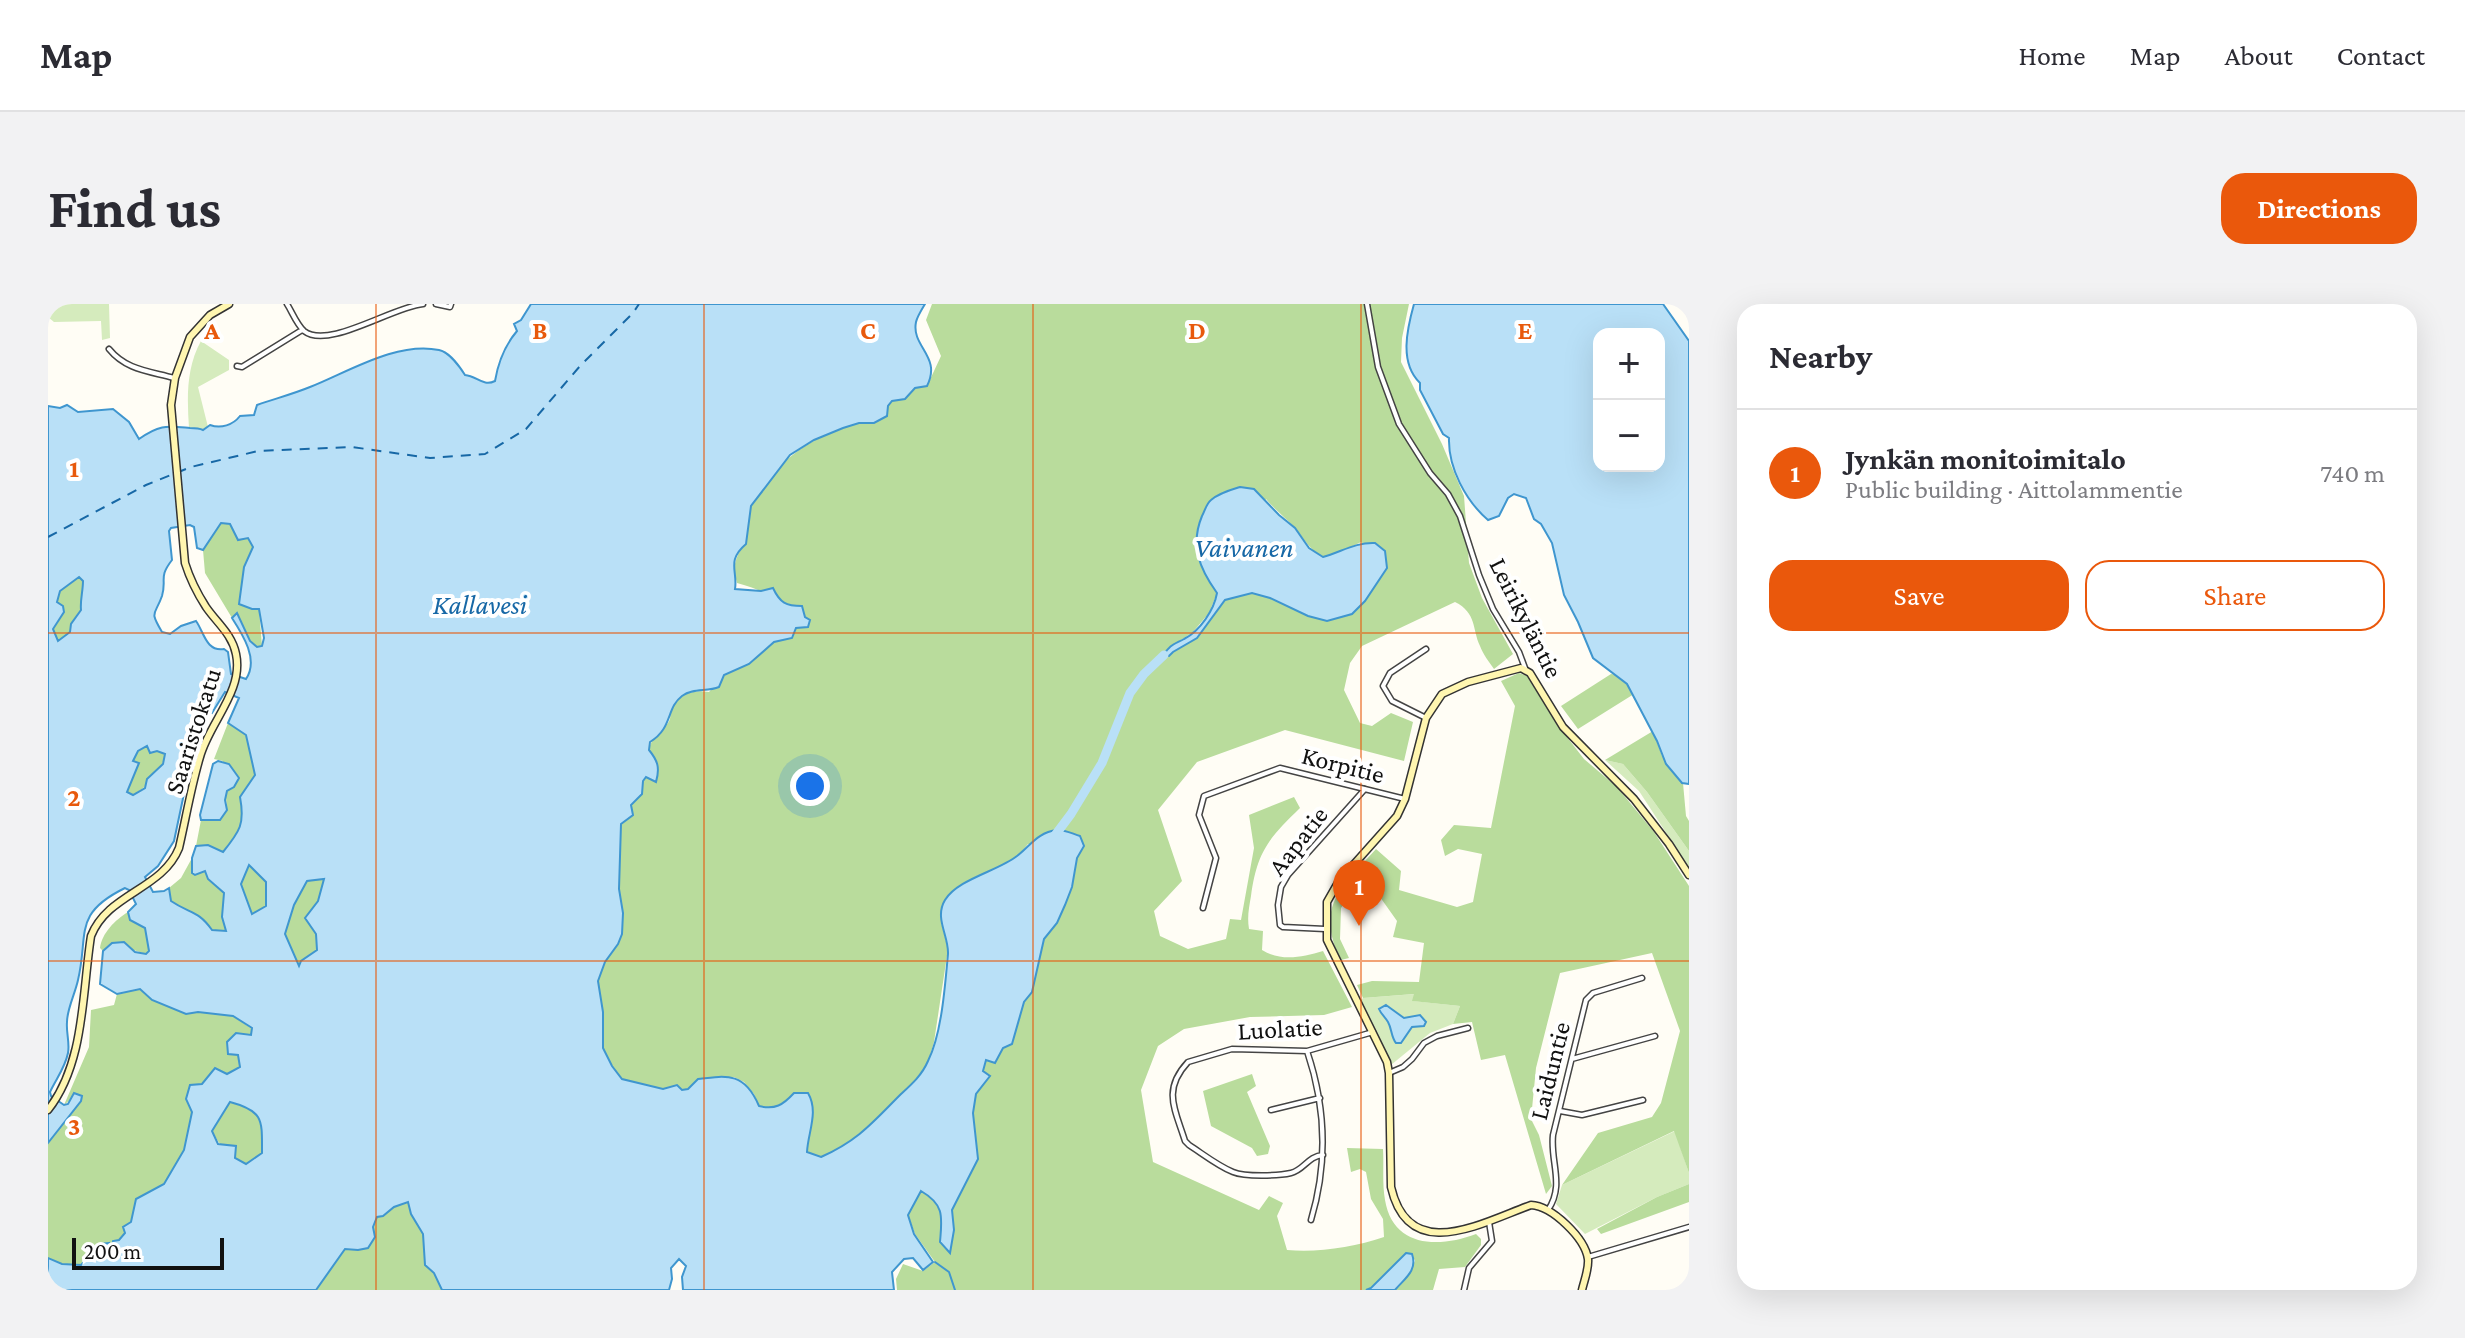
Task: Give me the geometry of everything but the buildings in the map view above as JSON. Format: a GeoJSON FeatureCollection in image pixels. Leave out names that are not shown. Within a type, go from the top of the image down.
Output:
{"type":"FeatureCollection","features":[{"type":"Feature","properties":{"kind":"street","name":"Saaristokatu"},"geometry":{"type":"LineString","coordinates":[[48,1110],[60,1094],[71,1067],[95,925],[104,913],[155,880],[173,862],[200,757],[237,672],[232,640],[207,609],[193,585],[183,553],[171,405],[175,378],[190,337],[210,315],[229,304]]}},
{"type":"Feature","properties":{"kind":"street"},"geometry":{"type":"LineString","coordinates":[[287,304],[302,330],[321,337],[334,336],[402,308],[423,304]]}},
{"type":"Feature","properties":{"kind":"street"},"geometry":{"type":"LineString","coordinates":[[436,304],[450,307],[451,304]]}},
{"type":"Feature","properties":{"kind":"street","name":"Leirikyläntie"},"geometry":{"type":"LineString","coordinates":[[1367,304],[1378,367],[1399,424],[1460,516],[1488,598],[1525,668],[1563,727],[1634,799],[1689,875]]}},
{"type":"Feature","properties":{"kind":"street"},"geometry":{"type":"LineString","coordinates":[[237,366],[242,367],[302,330]]}},
{"type":"Feature","properties":{"kind":"street"},"geometry":{"type":"LineString","coordinates":[[109,349],[129,367],[175,378]]}},
{"type":"Feature","properties":{"kind":"street"},"geometry":{"type":"LineString","coordinates":[[1426,649],[1390,673],[1383,686],[1392,701],[1426,718]]}},
{"type":"Feature","properties":{"kind":"street"},"geometry":{"type":"LineString","coordinates":[[1525,668],[1455,687],[1442,694],[1426,718],[1405,799],[1397,816],[1331,892],[1325,929],[1330,947],[1387,1062],[1391,1187],[1395,1205],[1402,1217],[1417,1228],[1448,1234],[1531,1205],[1548,1210],[1568,1227],[1588,1257],[1582,1290]]}},
{"type":"Feature","properties":{"kind":"street","name":"Korpitie"},"geometry":{"type":"LineString","coordinates":[[1203,908],[1216,858],[1199,815],[1204,796],[1280,768],[1405,799]]}},
{"type":"Feature","properties":{"kind":"street","name":"Aapatie"},"geometry":{"type":"LineString","coordinates":[[1325,929],[1280,925],[1278,905],[1281,887],[1297,864],[1365,789]]}},
{"type":"Feature","properties":{"kind":"street","name":"Laiduntie"},"geometry":{"type":"LineString","coordinates":[[1548,1210],[1557,1188],[1552,1147],[1589,995],[1642,978]]}},
{"type":"Feature","properties":{"kind":"street"},"geometry":{"type":"LineString","coordinates":[[1389,1073],[1403,1067],[1424,1043],[1437,1036],[1468,1028]]}},
{"type":"Feature","properties":{"kind":"street","name":"Luolatie"},"geometry":{"type":"LineString","coordinates":[[1323,1155],[1309,1159],[1290,1173],[1234,1173],[1185,1141],[1171,1093],[1172,1086],[1183,1066],[1201,1057],[1232,1049],[1307,1051],[1373,1032]]}},
{"type":"Feature","properties":{"kind":"street"},"geometry":{"type":"LineString","coordinates":[[1572,1059],[1655,1036]]}},
{"type":"Feature","properties":{"kind":"street"},"geometry":{"type":"LineString","coordinates":[[1307,1051],[1320,1098],[1323,1155],[1311,1220]]}},
{"type":"Feature","properties":{"kind":"street"},"geometry":{"type":"LineString","coordinates":[[1271,1110],[1320,1098]]}},
{"type":"Feature","properties":{"kind":"street"},"geometry":{"type":"LineString","coordinates":[[1560,1111],[1582,1115],[1643,1100]]}},
{"type":"Feature","properties":{"kind":"street"},"geometry":{"type":"LineString","coordinates":[[1464,1290],[1469,1268],[1492,1241],[1488,1221]]}},
{"type":"Feature","properties":{"kind":"street"},"geometry":{"type":"LineString","coordinates":[[1588,1257],[1689,1227]]}},
{"type":"Feature","properties":{"kind":"green space"},"geometry":{"type":"Polygon","coordinates":[[[48,304],[109,304],[110,338],[102,340],[101,321],[54,322],[48,317],[48,304]]]}},
{"type":"Feature","properties":{"kind":"green space"},"geometry":{"type":"Polygon","coordinates":[[[932,304],[1409,304],[1401,362],[1464,496],[1469,563],[1482,598],[1513,654],[1494,669],[1481,649],[1470,616],[1455,602],[1362,646],[1350,663],[1344,690],[1360,723],[1372,726],[1391,713],[1413,722],[1404,761],[1285,730],[1197,762],[1158,810],[1182,881],[1154,911],[1160,936],[1188,949],[1226,939],[1230,919],[1241,920],[1254,848],[1249,815],[1294,797],[1300,808],[1272,838],[1257,868],[1249,909],[1249,929],[1263,931],[1262,950],[1270,954],[1285,957],[1323,951],[1352,1007],[1324,1015],[1250,1017],[1184,1029],[1158,1046],[1141,1090],[1153,1162],[1259,1210],[1269,1196],[1283,1203],[1277,1216],[1287,1250],[1336,1248],[1384,1237],[1383,1219],[1371,1199],[1366,1172],[1360,1169],[1351,1172],[1347,1148],[1383,1149],[1385,1200],[1397,1228],[1408,1236],[1433,1242],[1476,1234],[1481,1239],[1481,1245],[1465,1267],[1439,1269],[1433,1290],[1395,1290],[1415,1261],[1412,1254],[1406,1253],[1366,1290],[897,1290],[896,1279],[903,1264],[923,1271],[935,1262],[915,1234],[908,1215],[921,1191],[938,1206],[942,1225],[941,1242],[954,1230],[952,1210],[978,1159],[973,1114],[976,1094],[985,1080],[986,1061],[999,1049],[1012,1044],[1024,1002],[1032,991],[1044,939],[1057,923],[1072,887],[1077,858],[1084,847],[1028,844],[1017,857],[977,878],[941,922],[948,949],[934,1042],[928,1062],[894,1104],[846,1146],[821,1157],[807,1153],[813,1116],[794,1093],[778,1106],[765,1107],[759,1106],[744,1082],[734,1077],[682,1090],[663,1090],[622,1079],[612,1066],[603,1048],[603,1012],[598,981],[605,962],[618,944],[622,913],[619,889],[621,824],[634,799],[642,794],[646,777],[656,781],[657,764],[650,746],[668,723],[677,700],[692,692],[709,692],[724,675],[749,664],[774,642],[792,638],[805,617],[765,593],[737,583],[735,567],[746,538],[751,505],[768,479],[803,447],[845,427],[887,416],[892,400],[905,399],[915,388],[927,386],[941,356],[926,320],[932,304]],[[1266,499],[1209,613],[1193,632],[1166,650],[1173,652],[1197,638],[1225,600],[1252,593],[1308,616],[1365,601],[1387,568],[1361,542],[1323,557],[1266,499]]]}},
{"type":"Feature","properties":{"kind":"green space"},"geometry":{"type":"Polygon","coordinates":[[[201,341],[229,360],[229,370],[198,387],[208,427],[203,430],[189,428],[188,406],[190,372],[201,341]]]}},
{"type":"Feature","properties":{"kind":"green space"},"geometry":{"type":"Polygon","coordinates":[[[221,523],[240,530],[253,547],[244,567],[259,609],[262,646],[257,647],[250,641],[237,613],[232,618],[205,573],[203,550],[221,523]]]}},
{"type":"Feature","properties":{"kind":"green space"},"geometry":{"type":"Polygon","coordinates":[[[79,577],[83,580],[81,610],[71,624],[70,632],[58,641],[53,629],[64,612],[57,602],[60,591],[79,577]]]}},
{"type":"Feature","properties":{"kind":"green space"},"geometry":{"type":"Polygon","coordinates":[[[1519,673],[1527,676],[1556,723],[1584,759],[1617,787],[1654,832],[1689,886],[1689,1173],[1674,1131],[1562,1185],[1598,1133],[1652,1117],[1661,1103],[1680,1031],[1652,953],[1560,973],[1536,1068],[1531,1119],[1539,1135],[1552,1186],[1546,1194],[1505,1055],[1481,1060],[1472,1022],[1453,1024],[1460,1006],[1412,1001],[1414,994],[1363,998],[1357,985],[1372,981],[1419,982],[1424,943],[1393,937],[1397,921],[1380,897],[1353,891],[1341,908],[1340,939],[1349,958],[1341,960],[1333,942],[1331,911],[1336,898],[1352,874],[1376,849],[1401,871],[1399,890],[1457,907],[1473,902],[1482,854],[1458,849],[1445,856],[1441,840],[1454,825],[1491,828],[1515,706],[1501,681],[1519,673]]]}},
{"type":"Feature","properties":{"kind":"green space"},"geometry":{"type":"Polygon","coordinates":[[[1611,674],[1622,678],[1634,694],[1578,729],[1561,706],[1611,674]]]}},
{"type":"Feature","properties":{"kind":"green space"},"geometry":{"type":"Polygon","coordinates":[[[228,723],[246,735],[255,776],[240,797],[240,827],[223,852],[208,846],[196,846],[201,820],[211,821],[227,810],[223,761],[214,759],[228,723]]]}},
{"type":"Feature","properties":{"kind":"green space"},"geometry":{"type":"Polygon","coordinates":[[[1653,731],[1662,756],[1683,783],[1689,821],[1689,851],[1623,764],[1605,760],[1653,731]]]}},
{"type":"Feature","properties":{"kind":"green space"},"geometry":{"type":"Polygon","coordinates":[[[148,745],[165,753],[161,766],[144,787],[133,795],[127,793],[138,763],[133,761],[138,751],[148,745]]]}},
{"type":"Feature","properties":{"kind":"green space"},"geometry":{"type":"Polygon","coordinates":[[[1605,760],[1623,764],[1647,792],[1689,851],[1689,868],[1639,791],[1605,760]]]}},
{"type":"Feature","properties":{"kind":"green space"},"geometry":{"type":"Polygon","coordinates":[[[192,858],[191,866],[205,871],[208,879],[224,893],[222,917],[226,931],[212,930],[198,915],[171,901],[169,888],[181,878],[192,858]]]}},
{"type":"Feature","properties":{"kind":"green space"},"geometry":{"type":"Polygon","coordinates":[[[249,865],[266,882],[266,906],[252,914],[241,883],[249,865]]]}},
{"type":"Feature","properties":{"kind":"green space"},"geometry":{"type":"Polygon","coordinates":[[[324,879],[318,901],[305,918],[316,934],[317,950],[301,961],[299,968],[285,934],[294,905],[307,881],[324,879]]]}},
{"type":"Feature","properties":{"kind":"green space"},"geometry":{"type":"Polygon","coordinates":[[[128,912],[131,920],[145,928],[149,951],[146,954],[112,943],[103,951],[100,948],[106,932],[128,912]]]}},
{"type":"Feature","properties":{"kind":"green space"},"geometry":{"type":"Polygon","coordinates":[[[140,989],[152,1000],[186,1013],[233,1016],[252,1029],[251,1035],[238,1055],[240,1067],[227,1074],[193,1112],[184,1150],[164,1184],[136,1199],[131,1222],[123,1227],[125,1233],[112,1248],[101,1244],[81,1265],[62,1264],[48,1258],[48,1143],[81,1101],[71,1099],[64,1105],[89,1047],[91,1010],[114,1005],[117,994],[140,989]]]}},
{"type":"Feature","properties":{"kind":"green space"},"geometry":{"type":"Polygon","coordinates":[[[1415,994],[1413,1001],[1460,1006],[1453,1024],[1430,1033],[1391,1065],[1360,1001],[1363,998],[1415,994]]]}},
{"type":"Feature","properties":{"kind":"green space"},"geometry":{"type":"Polygon","coordinates":[[[1252,1074],[1256,1086],[1247,1092],[1270,1146],[1268,1154],[1257,1156],[1252,1148],[1211,1126],[1203,1091],[1252,1074]]]}},
{"type":"Feature","properties":{"kind":"green space"},"geometry":{"type":"Polygon","coordinates":[[[229,1102],[255,1113],[261,1124],[262,1153],[246,1164],[226,1150],[212,1130],[229,1102]]]}},
{"type":"Feature","properties":{"kind":"green space"},"geometry":{"type":"Polygon","coordinates":[[[1675,1131],[1689,1173],[1689,1184],[1585,1234],[1556,1204],[1562,1185],[1675,1131]]]}},
{"type":"Feature","properties":{"kind":"green space"},"geometry":{"type":"Polygon","coordinates":[[[1689,1184],[1689,1202],[1601,1234],[1597,1229],[1657,1197],[1689,1184]]]}},
{"type":"Feature","properties":{"kind":"green space"},"geometry":{"type":"Polygon","coordinates":[[[408,1202],[423,1234],[425,1264],[434,1273],[442,1290],[316,1290],[345,1248],[358,1250],[377,1217],[408,1202]]]}},
{"type":"Feature","properties":{"kind":"water","name":"Kallavesi"},"geometry":{"type":"Polygon","coordinates":[[[531,304],[925,304],[917,320],[916,331],[931,367],[927,386],[915,388],[905,399],[892,401],[887,416],[874,423],[843,428],[814,440],[790,455],[751,506],[746,544],[736,556],[734,566],[735,589],[761,591],[773,588],[784,603],[802,606],[805,617],[810,620],[808,627],[796,628],[792,638],[774,642],[749,664],[724,675],[719,687],[682,696],[673,706],[662,731],[650,742],[649,750],[657,765],[656,782],[646,777],[642,794],[631,805],[633,815],[621,824],[619,889],[622,934],[605,962],[598,981],[603,1012],[603,1048],[622,1079],[663,1089],[677,1085],[682,1090],[688,1089],[698,1079],[727,1077],[742,1082],[759,1106],[765,1107],[778,1106],[794,1093],[808,1093],[813,1115],[807,1152],[821,1157],[865,1130],[916,1079],[928,1061],[940,1023],[946,980],[948,947],[941,920],[945,900],[959,886],[1009,861],[1050,831],[1066,831],[1080,836],[1084,846],[1077,858],[1072,887],[1057,923],[1044,939],[1032,992],[1024,1002],[1012,1044],[1003,1048],[995,1063],[986,1060],[983,1071],[990,1076],[976,1094],[973,1113],[978,1159],[952,1210],[954,1230],[950,1253],[940,1242],[938,1207],[921,1191],[908,1215],[914,1234],[933,1262],[923,1270],[913,1258],[904,1259],[892,1272],[894,1290],[683,1290],[682,1277],[686,1266],[679,1259],[671,1268],[669,1290],[442,1290],[434,1273],[425,1265],[423,1234],[408,1202],[377,1217],[373,1227],[375,1237],[368,1248],[345,1249],[316,1290],[48,1290],[48,1258],[62,1264],[81,1265],[101,1244],[109,1243],[108,1247],[112,1247],[113,1241],[119,1240],[125,1233],[123,1227],[131,1222],[136,1199],[164,1184],[184,1150],[192,1112],[186,1099],[190,1085],[202,1084],[215,1068],[227,1074],[240,1067],[238,1055],[228,1054],[227,1042],[236,1033],[251,1035],[252,1028],[233,1016],[198,1012],[186,1014],[152,1000],[140,989],[117,994],[100,984],[103,951],[112,943],[124,942],[135,952],[146,954],[149,951],[145,928],[130,920],[128,912],[136,904],[125,888],[97,907],[86,926],[78,980],[67,1017],[68,1053],[50,1092],[64,1105],[68,1104],[74,1093],[82,1096],[48,1143],[48,406],[60,408],[67,405],[78,412],[113,409],[129,422],[139,439],[164,427],[203,430],[210,425],[218,427],[234,422],[240,416],[254,415],[257,405],[304,390],[373,360],[423,348],[443,351],[465,375],[491,383],[495,381],[503,354],[517,331],[514,324],[521,320],[531,304]],[[221,523],[203,550],[197,548],[194,527],[171,528],[172,560],[164,575],[162,596],[154,613],[156,620],[162,632],[170,634],[196,621],[209,644],[228,652],[231,674],[246,679],[250,672],[250,656],[232,618],[237,613],[250,641],[257,647],[262,646],[264,638],[259,609],[239,604],[244,567],[253,547],[248,538],[238,540],[230,524],[221,523]],[[79,577],[60,591],[57,602],[63,606],[64,612],[53,629],[58,641],[70,632],[71,624],[81,610],[83,581],[79,577]],[[225,692],[212,713],[206,710],[194,718],[205,727],[193,751],[174,841],[158,866],[145,877],[153,892],[169,888],[171,901],[198,915],[212,930],[226,931],[222,917],[224,893],[208,879],[205,871],[195,875],[192,873],[192,858],[196,846],[208,845],[223,852],[229,845],[241,821],[240,797],[255,775],[246,735],[228,723],[239,698],[225,692]],[[147,746],[138,751],[133,761],[139,763],[127,792],[133,795],[145,788],[147,779],[163,764],[165,754],[157,751],[150,753],[147,746]],[[249,865],[241,884],[252,914],[266,906],[266,882],[249,865]],[[324,879],[307,881],[294,905],[285,934],[299,966],[301,961],[317,950],[316,934],[305,918],[318,901],[324,879]],[[230,1102],[212,1131],[218,1144],[236,1146],[235,1158],[246,1164],[262,1153],[259,1118],[249,1109],[230,1102]]]}},
{"type":"Feature","properties":{"kind":"water"},"geometry":{"type":"Polygon","coordinates":[[[1414,304],[1663,304],[1689,341],[1689,784],[1682,783],[1666,764],[1627,684],[1593,658],[1564,595],[1552,543],[1541,524],[1534,519],[1526,498],[1514,494],[1508,498],[1499,516],[1488,520],[1466,494],[1455,472],[1449,438],[1443,434],[1409,366],[1407,335],[1414,304]]]}},
{"type":"Feature","properties":{"kind":"water","name":"Vaivanen"},"geometry":{"type":"Polygon","coordinates":[[[1240,487],[1254,489],[1295,528],[1309,548],[1323,557],[1375,543],[1385,551],[1387,568],[1365,601],[1352,614],[1327,621],[1252,593],[1225,600],[1197,638],[1169,656],[1164,655],[1170,647],[1195,631],[1213,606],[1217,593],[1198,556],[1198,527],[1211,500],[1240,487]]]}},
{"type":"Feature","properties":{"kind":"water"},"geometry":{"type":"Polygon","coordinates":[[[218,761],[229,764],[239,778],[234,787],[227,791],[227,810],[220,820],[201,820],[213,764],[218,761]]]}},
{"type":"Feature","properties":{"kind":"water"},"geometry":{"type":"Polygon","coordinates":[[[1386,1005],[1404,1018],[1420,1015],[1426,1022],[1424,1026],[1412,1027],[1401,1043],[1396,1043],[1379,1009],[1386,1005]]]}},
{"type":"Feature","properties":{"kind":"water"},"geometry":{"type":"Polygon","coordinates":[[[1406,1253],[1412,1254],[1413,1265],[1395,1290],[1366,1290],[1371,1288],[1406,1253]]]}},
{"type":"Feature","properties":{"kind":"waterway"},"geometry":{"type":"LineString","coordinates":[[1053,838],[1102,763],[1130,693],[1164,655]]}},
{"type":"Feature","properties":{"kind":"waterway"},"geometry":{"type":"LineString","coordinates":[[935,1262],[949,1272],[955,1290]]}},
{"type":"Feature","properties":{"kind":"ferry route"},"geometry":{"type":"LineString","coordinates":[[48,537],[146,485],[191,467],[258,451],[352,447],[430,458],[485,454],[526,429],[639,304]]}},
{"type":"Feature","properties":{"kind":"place","name":"Jynkän monitoimitalo"},"geometry":{"type":"Point","coordinates":[1359,926]}}]}
